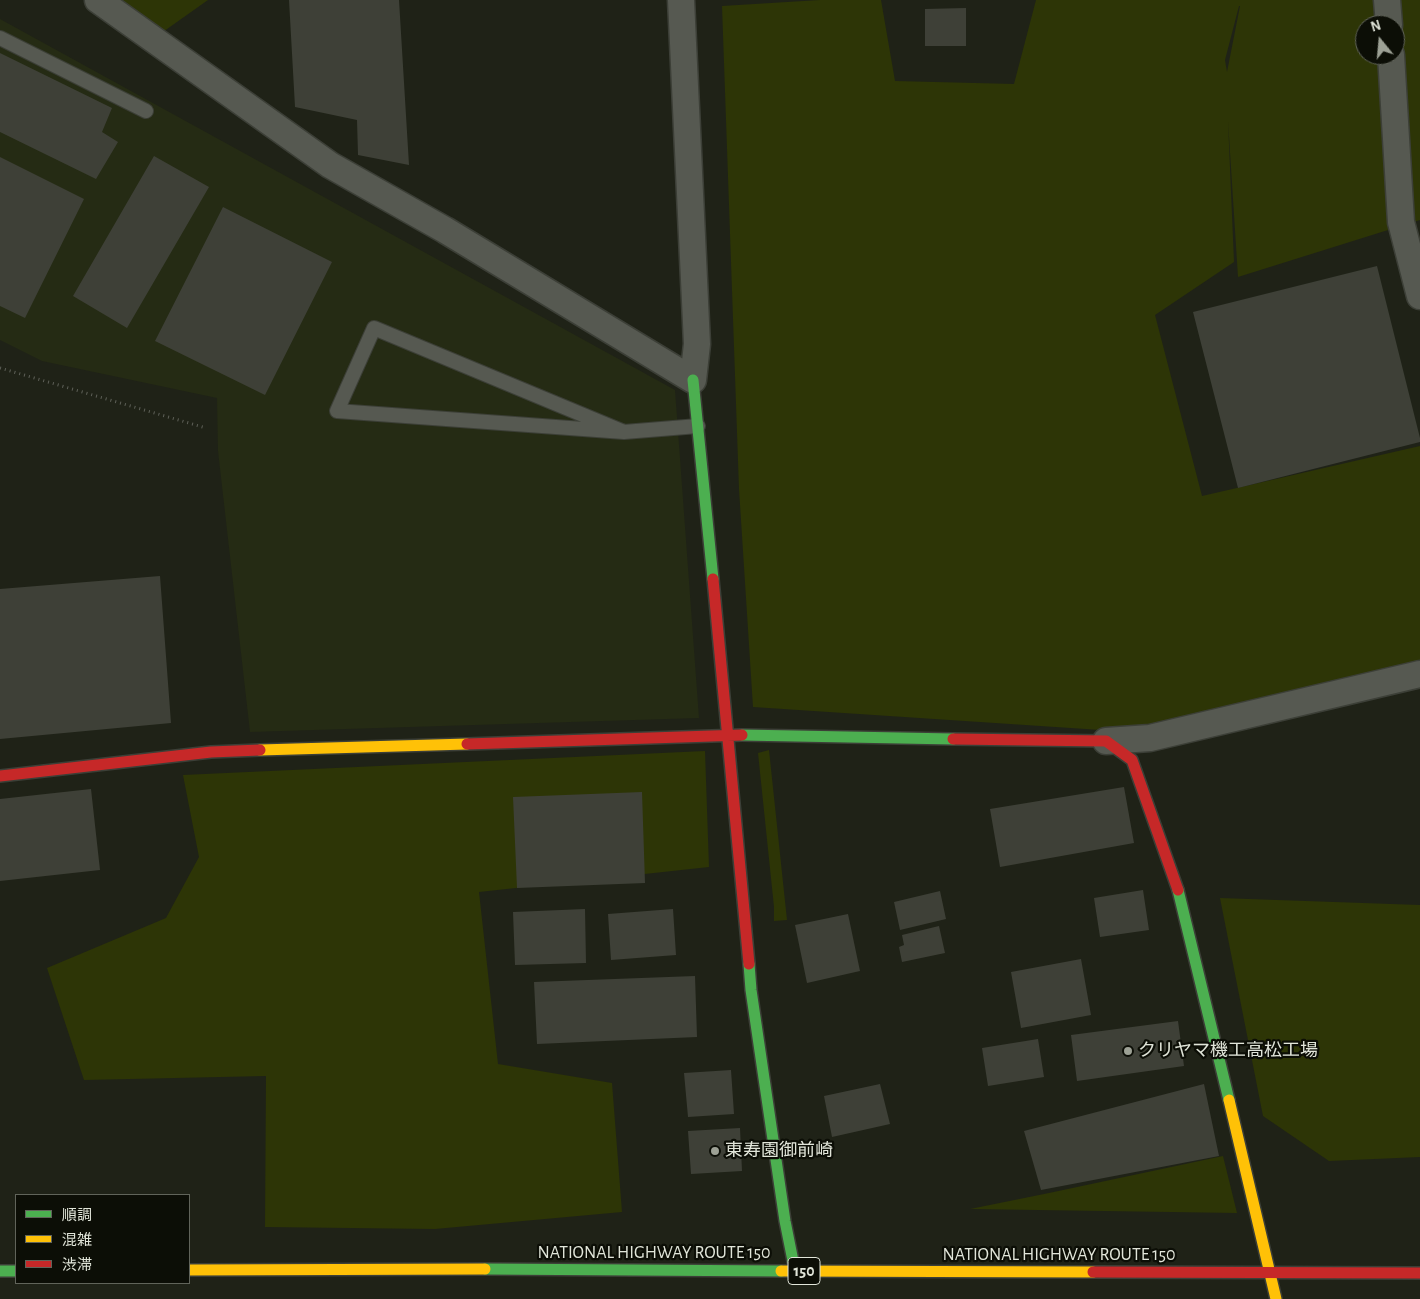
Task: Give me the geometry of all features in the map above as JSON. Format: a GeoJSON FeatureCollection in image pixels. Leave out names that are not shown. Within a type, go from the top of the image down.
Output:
{"type":"FeatureCollection","features":[{"type":"Feature","properties":{"kind":"main road"},"geometry":{"type":"LineString","coordinates":[[693,380],[751,990],[785,1221],[795,1271]]}},
{"type":"Feature","properties":{"kind":"main road"},"geometry":{"type":"LineString","coordinates":[[0,776],[210,752],[728,735],[1106,741],[1132,760],[1181,898],[1276,1299]]}},
{"type":"Feature","properties":{"kind":"main road","name":"NATIONAL HIGHWAY ROUTE 150"},"geometry":{"type":"LineString","coordinates":[[190,1270],[397,1269],[1420,1273]]}},
{"type":"Feature","properties":{"kind":"main road"},"geometry":{"type":"LineString","coordinates":[[0,1271],[15,1271]]}},
{"type":"Feature","properties":{"kind":"street"},"geometry":{"type":"LineString","coordinates":[[98,0],[330,165],[445,230],[693,380],[697,344],[681,0]]}},
{"type":"Feature","properties":{"kind":"street"},"geometry":{"type":"LineString","coordinates":[[1387,0],[1388,15]]}},
{"type":"Feature","properties":{"kind":"street"},"geometry":{"type":"LineString","coordinates":[[1392,65],[1401,222],[1420,296]]}},
{"type":"Feature","properties":{"kind":"street"},"geometry":{"type":"LineString","coordinates":[[1106,741],[1150,738],[1420,674]]}},
{"type":"Feature","properties":{"kind":"lane"},"geometry":{"type":"LineString","coordinates":[[0,38],[146,111]]}},
{"type":"Feature","properties":{"kind":"lane"},"geometry":{"type":"LineString","coordinates":[[624,432],[374,328],[337,411],[614,432],[624,432],[698,426]]}},
{"type":"Feature","properties":{"kind":"path"},"geometry":{"type":"LineString","coordinates":[[0,368],[206,428]]}},
{"type":"Feature","properties":{"kind":"shaded area"},"geometry":{"type":"Polygon","coordinates":[[[0,19],[675,390],[699,718],[250,732],[218,451],[217,398],[42,361],[0,340],[0,19]]]}},
{"type":"Feature","properties":{"kind":"green space"},"geometry":{"type":"Polygon","coordinates":[[[116,0],[208,0],[160,34],[116,0]]]}},
{"type":"Feature","properties":{"kind":"green space"},"geometry":{"type":"Polygon","coordinates":[[[820,0],[881,0],[895,81],[1014,84],[1036,0],[1420,0],[1420,220],[1238,277],[1228,121],[1234,262],[1155,315],[1202,496],[1420,446],[1420,671],[1116,731],[753,707],[739,489],[722,6],[820,0]],[[1240,6],[1225,60],[1227,72],[1240,6]]]}},
{"type":"Feature","properties":{"kind":"green space"},"geometry":{"type":"Polygon","coordinates":[[[769,750],[787,920],[774,921],[758,753],[769,750]]]}},
{"type":"Feature","properties":{"kind":"green space"},"geometry":{"type":"Polygon","coordinates":[[[705,751],[709,867],[479,892],[498,1064],[612,1083],[622,1212],[435,1229],[265,1227],[266,1076],[84,1080],[47,968],[166,918],[199,857],[183,775],[705,751]]]}},
{"type":"Feature","properties":{"kind":"green space"},"geometry":{"type":"Polygon","coordinates":[[[1220,898],[1420,905],[1420,1157],[1329,1161],[1263,1116],[1220,898]]]}},
{"type":"Feature","properties":{"kind":"green space"},"geometry":{"type":"Polygon","coordinates":[[[1223,1156],[1237,1213],[970,1209],[1049,1193],[1223,1156]]]}},
{"type":"Feature","properties":{"kind":"building"},"geometry":{"type":"Polygon","coordinates":[[[289,0],[399,0],[409,165],[358,155],[357,120],[295,107],[289,0]]]}},
{"type":"Feature","properties":{"kind":"building"},"geometry":{"type":"Polygon","coordinates":[[[966,8],[966,46],[925,46],[925,9],[966,8]]]}},
{"type":"Feature","properties":{"kind":"building"},"geometry":{"type":"Polygon","coordinates":[[[0,53],[112,108],[102,132],[118,142],[96,179],[0,132],[0,53]]]}},
{"type":"Feature","properties":{"kind":"building"},"geometry":{"type":"Polygon","coordinates":[[[154,156],[209,187],[127,328],[73,296],[154,156]]]}},
{"type":"Feature","properties":{"kind":"building"},"geometry":{"type":"Polygon","coordinates":[[[0,157],[84,199],[25,318],[0,306],[0,157]]]}},
{"type":"Feature","properties":{"kind":"building"},"geometry":{"type":"Polygon","coordinates":[[[223,207],[332,262],[265,395],[155,341],[223,207]]]}},
{"type":"Feature","properties":{"kind":"building"},"geometry":{"type":"Polygon","coordinates":[[[1377,266],[1420,442],[1238,488],[1193,312],[1377,266]]]}},
{"type":"Feature","properties":{"kind":"building"},"geometry":{"type":"Polygon","coordinates":[[[160,576],[171,723],[0,739],[0,589],[160,576]]]}},
{"type":"Feature","properties":{"kind":"building"},"geometry":{"type":"Polygon","coordinates":[[[1124,787],[1134,843],[1000,867],[990,809],[1124,787]]]}},
{"type":"Feature","properties":{"kind":"building"},"geometry":{"type":"Polygon","coordinates":[[[91,789],[100,870],[0,881],[0,799],[91,789]]]}},
{"type":"Feature","properties":{"kind":"building"},"geometry":{"type":"Polygon","coordinates":[[[642,792],[645,883],[517,888],[513,797],[642,792]]]}},
{"type":"Feature","properties":{"kind":"building"},"geometry":{"type":"Polygon","coordinates":[[[1143,890],[1149,930],[1100,937],[1094,898],[1143,890]]]}},
{"type":"Feature","properties":{"kind":"building"},"geometry":{"type":"Polygon","coordinates":[[[940,891],[946,919],[900,930],[894,902],[940,891]]]}},
{"type":"Feature","properties":{"kind":"building"},"geometry":{"type":"Polygon","coordinates":[[[585,909],[586,963],[515,965],[513,912],[585,909]]]}},
{"type":"Feature","properties":{"kind":"building"},"geometry":{"type":"Polygon","coordinates":[[[673,909],[676,955],[611,960],[608,914],[673,909]]]}},
{"type":"Feature","properties":{"kind":"building"},"geometry":{"type":"Polygon","coordinates":[[[848,914],[860,971],[807,983],[795,925],[848,914]]]}},
{"type":"Feature","properties":{"kind":"building"},"geometry":{"type":"Polygon","coordinates":[[[939,926],[945,953],[902,962],[899,947],[904,945],[902,935],[939,926]]]}},
{"type":"Feature","properties":{"kind":"building"},"geometry":{"type":"Polygon","coordinates":[[[1081,959],[1091,1015],[1021,1028],[1011,972],[1081,959]]]}},
{"type":"Feature","properties":{"kind":"building"},"geometry":{"type":"Polygon","coordinates":[[[695,976],[697,1037],[537,1044],[534,982],[695,976]]]}},
{"type":"Feature","properties":{"kind":"building","name":"クリヤマ機工高松工場"},"geometry":{"type":"Polygon","coordinates":[[[1178,1021],[1184,1066],[1077,1081],[1071,1035],[1178,1021]]]}},
{"type":"Feature","properties":{"kind":"building"},"geometry":{"type":"Polygon","coordinates":[[[1038,1039],[1044,1077],[988,1086],[982,1048],[1038,1039]]]}},
{"type":"Feature","properties":{"kind":"building"},"geometry":{"type":"Polygon","coordinates":[[[731,1070],[734,1114],[688,1117],[684,1073],[731,1070]]]}},
{"type":"Feature","properties":{"kind":"building"},"geometry":{"type":"Polygon","coordinates":[[[880,1084],[890,1124],[832,1137],[824,1096],[880,1084]]]}},
{"type":"Feature","properties":{"kind":"building"},"geometry":{"type":"Polygon","coordinates":[[[1204,1084],[1219,1156],[1041,1190],[1024,1131],[1204,1084]]]}},
{"type":"Feature","properties":{"kind":"building","name":"東寿園御前崎"},"geometry":{"type":"Polygon","coordinates":[[[740,1128],[742,1171],[691,1174],[688,1131],[740,1128]]]}},
{"type":"Feature","properties":{"kind":"traffic: fast"},"geometry":{"type":"LineString","coordinates":[[693,380],[713,579]]}},
{"type":"Feature","properties":{"kind":"traffic: fast"},"geometry":{"type":"LineString","coordinates":[[742,735],[953,739]]}},
{"type":"Feature","properties":{"kind":"traffic: fast"},"geometry":{"type":"LineString","coordinates":[[1178,890],[1229,1100]]}},
{"type":"Feature","properties":{"kind":"traffic: fast"},"geometry":{"type":"LineString","coordinates":[[749,964],[751,990],[785,1221],[795,1271]]}},
{"type":"Feature","properties":{"kind":"traffic: fast"},"geometry":{"type":"LineString","coordinates":[[485,1269],[781,1271]]}},
{"type":"Feature","properties":{"kind":"traffic: fast"},"geometry":{"type":"LineString","coordinates":[[0,1271],[15,1271]]}},
{"type":"Feature","properties":{"kind":"traffic: slow"},"geometry":{"type":"LineString","coordinates":[[260,750],[467,744]]}},
{"type":"Feature","properties":{"kind":"traffic: slow"},"geometry":{"type":"LineString","coordinates":[[1229,1100],[1276,1299]]}},
{"type":"Feature","properties":{"kind":"traffic: slow"},"geometry":{"type":"LineString","coordinates":[[190,1270],[485,1269]]}},
{"type":"Feature","properties":{"kind":"traffic: slow"},"geometry":{"type":"LineString","coordinates":[[781,1271],[1093,1272]]}},
{"type":"Feature","properties":{"kind":"traffic: jam"},"geometry":{"type":"LineString","coordinates":[[713,579],[749,964]]}},
{"type":"Feature","properties":{"kind":"traffic: jam"},"geometry":{"type":"LineString","coordinates":[[467,744],[742,735]]}},
{"type":"Feature","properties":{"kind":"traffic: jam"},"geometry":{"type":"LineString","coordinates":[[953,739],[1106,741],[1132,760],[1178,890]]}},
{"type":"Feature","properties":{"kind":"traffic: jam"},"geometry":{"type":"LineString","coordinates":[[0,776],[211,752],[260,750]]}},
{"type":"Feature","properties":{"kind":"traffic: jam"},"geometry":{"type":"LineString","coordinates":[[1093,1272],[1420,1273]]}},
{"type":"Feature","properties":{"kind":"place","name":"クリヤマ機工高松工場"},"geometry":{"type":"Point","coordinates":[1128,1051]}},
{"type":"Feature","properties":{"kind":"place","name":"東寿園御前崎"},"geometry":{"type":"Point","coordinates":[715,1151]}}]}
